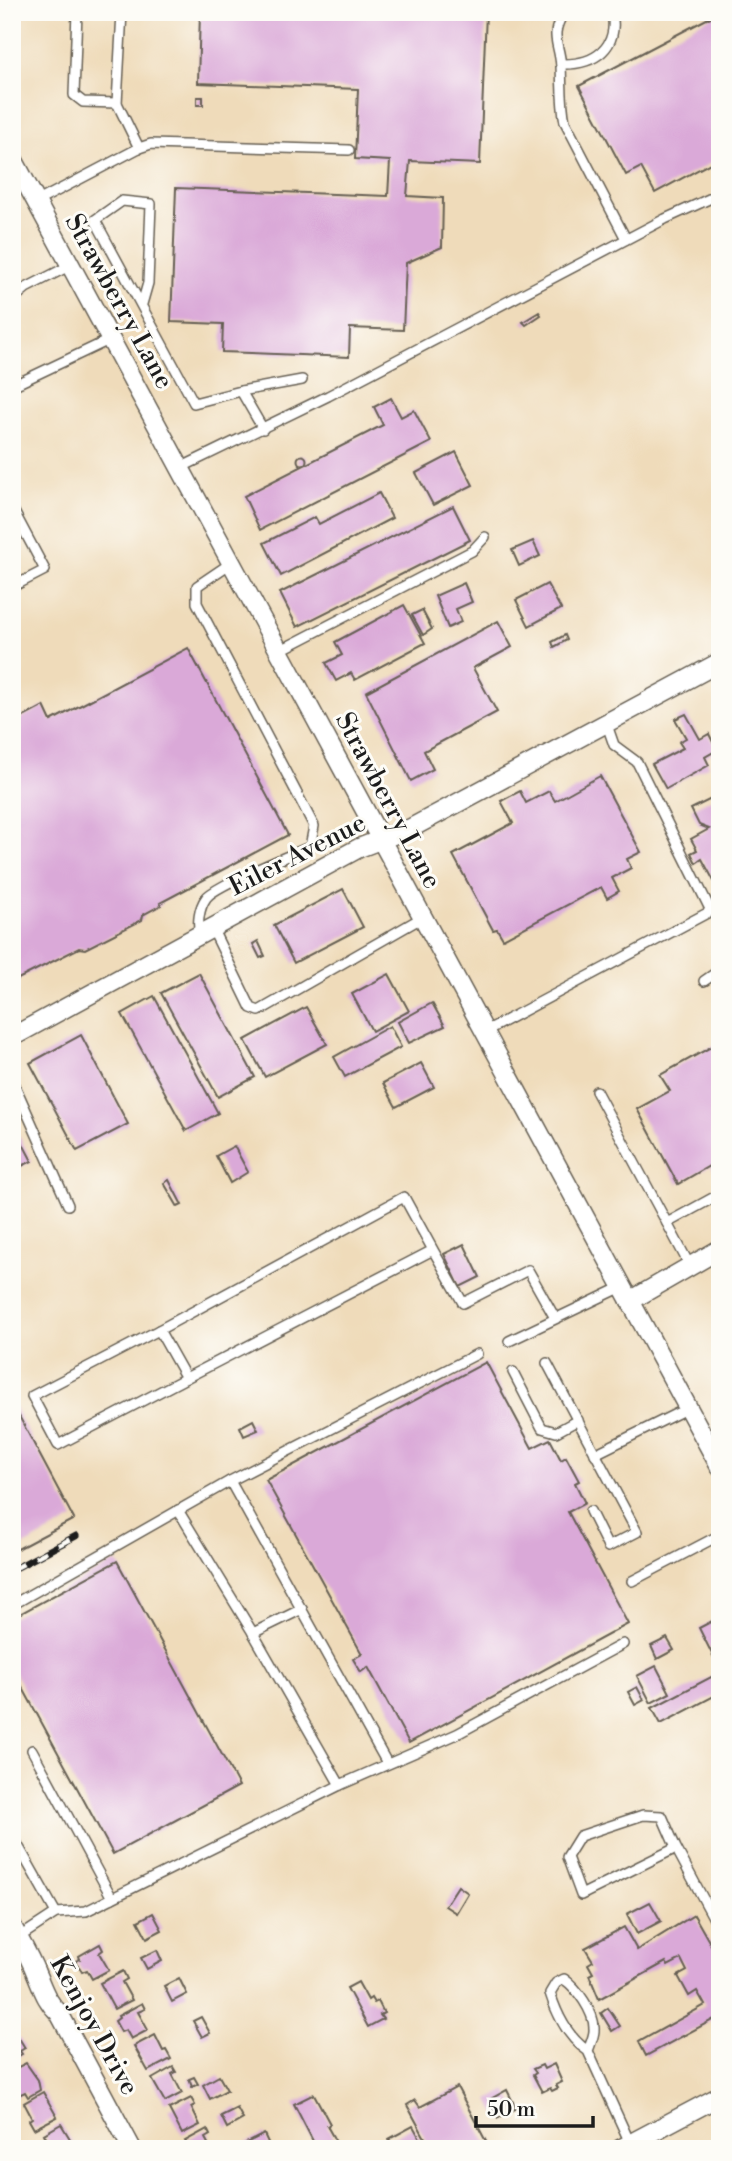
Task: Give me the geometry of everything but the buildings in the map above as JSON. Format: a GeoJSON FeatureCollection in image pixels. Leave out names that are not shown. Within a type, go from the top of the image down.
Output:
{"type":"FeatureCollection","features":[{"type":"Feature","properties":{"kind":"street","name":"Strawberry Lane"},"geometry":{"type":"LineString","coordinates":[[12,157],[720,1468]]}},
{"type":"Feature","properties":{"kind":"street","name":"Eiler Avenue"},"geometry":{"type":"LineString","coordinates":[[12,1037],[359,848],[411,828],[720,662]]}},
{"type":"Feature","properties":{"kind":"street"},"geometry":{"type":"LineString","coordinates":[[626,1294],[720,1250]]}},
{"type":"Feature","properties":{"kind":"street","name":"Kenjoy Drive"},"geometry":{"type":"LineString","coordinates":[[15,1932],[41,1987],[59,2013],[132,2149]]}},
{"type":"Feature","properties":{"kind":"street"},"geometry":{"type":"LineString","coordinates":[[625,2146],[720,2096]]}},
{"type":"Feature","properties":{"kind":"lane"},"geometry":{"type":"LineString","coordinates":[[77,12],[74,94],[83,102],[117,103]]}},
{"type":"Feature","properties":{"kind":"lane"},"geometry":{"type":"LineString","coordinates":[[122,12],[117,103],[139,148]]}},
{"type":"Feature","properties":{"kind":"lane"},"geometry":{"type":"LineString","coordinates":[[564,12],[556,24],[555,42],[561,64],[561,101],[565,122],[626,239]]}},
{"type":"Feature","properties":{"kind":"lane"},"geometry":{"type":"LineString","coordinates":[[561,64],[577,65],[594,58],[609,45],[615,27],[612,12]]}},
{"type":"Feature","properties":{"kind":"lane"},"geometry":{"type":"LineString","coordinates":[[36,202],[139,148],[164,143],[349,150]]}},
{"type":"Feature","properties":{"kind":"lane"},"geometry":{"type":"LineString","coordinates":[[180,468],[263,429],[626,239],[720,194]]}},
{"type":"Feature","properties":{"kind":"lane"},"geometry":{"type":"LineString","coordinates":[[142,304],[148,284],[150,204],[122,201],[95,220],[194,403],[302,380]]}},
{"type":"Feature","properties":{"kind":"lane"},"geometry":{"type":"LineString","coordinates":[[12,300],[26,288],[71,265]]}},
{"type":"Feature","properties":{"kind":"lane"},"geometry":{"type":"LineString","coordinates":[[12,386],[110,339]]}},
{"type":"Feature","properties":{"kind":"lane"},"geometry":{"type":"LineString","coordinates":[[241,391],[263,429]]}},
{"type":"Feature","properties":{"kind":"lane"},"geometry":{"type":"LineString","coordinates":[[12,508],[45,570],[12,587]]}},
{"type":"Feature","properties":{"kind":"lane"},"geometry":{"type":"LineString","coordinates":[[279,650],[472,551],[485,537]]}},
{"type":"Feature","properties":{"kind":"lane"},"geometry":{"type":"LineString","coordinates":[[231,563],[197,586],[197,603],[314,826],[310,847],[271,862],[207,895],[198,926],[206,931],[251,1008],[259,1011],[423,917]]}},
{"type":"Feature","properties":{"kind":"lane"},"geometry":{"type":"LineString","coordinates":[[484,1032],[711,911],[637,762],[614,745],[606,722]]}},
{"type":"Feature","properties":{"kind":"lane"},"geometry":{"type":"LineString","coordinates":[[704,981],[720,970]]}},
{"type":"Feature","properties":{"kind":"lane"},"geometry":{"type":"LineString","coordinates":[[12,1079],[68,1205]]}},
{"type":"Feature","properties":{"kind":"lane"},"geometry":{"type":"LineString","coordinates":[[596,1091],[690,1266]]}},
{"type":"Feature","properties":{"kind":"lane"},"geometry":{"type":"LineString","coordinates":[[667,1223],[720,1194]]}},
{"type":"Feature","properties":{"kind":"lane"},"geometry":{"type":"LineString","coordinates":[[433,1250],[58,1445],[32,1396],[404,1197],[463,1303],[528,1270],[555,1318]]}},
{"type":"Feature","properties":{"kind":"lane"},"geometry":{"type":"LineString","coordinates":[[509,1341],[555,1318],[626,1294]]}},
{"type":"Feature","properties":{"kind":"lane"},"geometry":{"type":"LineString","coordinates":[[159,1330],[186,1378]]}},
{"type":"Feature","properties":{"kind":"lane"},"geometry":{"type":"LineString","coordinates":[[12,1605],[230,1481],[477,1354]]}},
{"type":"Feature","properties":{"kind":"lane"},"geometry":{"type":"LineString","coordinates":[[547,1363],[637,1532],[608,1546],[590,1511]]}},
{"type":"Feature","properties":{"kind":"lane"},"geometry":{"type":"LineString","coordinates":[[513,1372],[542,1428],[556,1432],[578,1420]]}},
{"type":"Feature","properties":{"kind":"lane"},"geometry":{"type":"LineString","coordinates":[[596,1454],[688,1408]]}},
{"type":"Feature","properties":{"kind":"lane"},"geometry":{"type":"LineString","coordinates":[[230,1481],[387,1763]]}},
{"type":"Feature","properties":{"kind":"lane"},"geometry":{"type":"LineString","coordinates":[[178,1510],[253,1633],[340,1785]]}},
{"type":"Feature","properties":{"kind":"lane"},"geometry":{"type":"LineString","coordinates":[[632,1581],[720,1535]]}},
{"type":"Feature","properties":{"kind":"lane"},"geometry":{"type":"LineString","coordinates":[[253,1633],[302,1609]]}},
{"type":"Feature","properties":{"kind":"lane"},"geometry":{"type":"LineString","coordinates":[[15,1932],[56,1913],[86,1912],[340,1785],[457,1734],[623,1644]]}},
{"type":"Feature","properties":{"kind":"lane"},"geometry":{"type":"LineString","coordinates":[[32,1750],[112,1898]]}},
{"type":"Feature","properties":{"kind":"lane"},"geometry":{"type":"LineString","coordinates":[[676,1849],[581,1895],[567,1857],[580,1836],[643,1815],[662,1816],[676,1849],[720,1930]]}},
{"type":"Feature","properties":{"kind":"lane"},"geometry":{"type":"LineString","coordinates":[[12,1835],[56,1913]]}},
{"type":"Feature","properties":{"kind":"lane"},"geometry":{"type":"LineString","coordinates":[[588,2051],[594,2029],[589,2011],[573,1985],[564,1979],[556,1983],[550,1993],[555,2009],[574,2042],[588,2051],[625,2146]]}},
{"type":"Feature","properties":{"kind":"railway"},"geometry":{"type":"LineString","coordinates":[[12,1570],[76,1536]]}}]}
